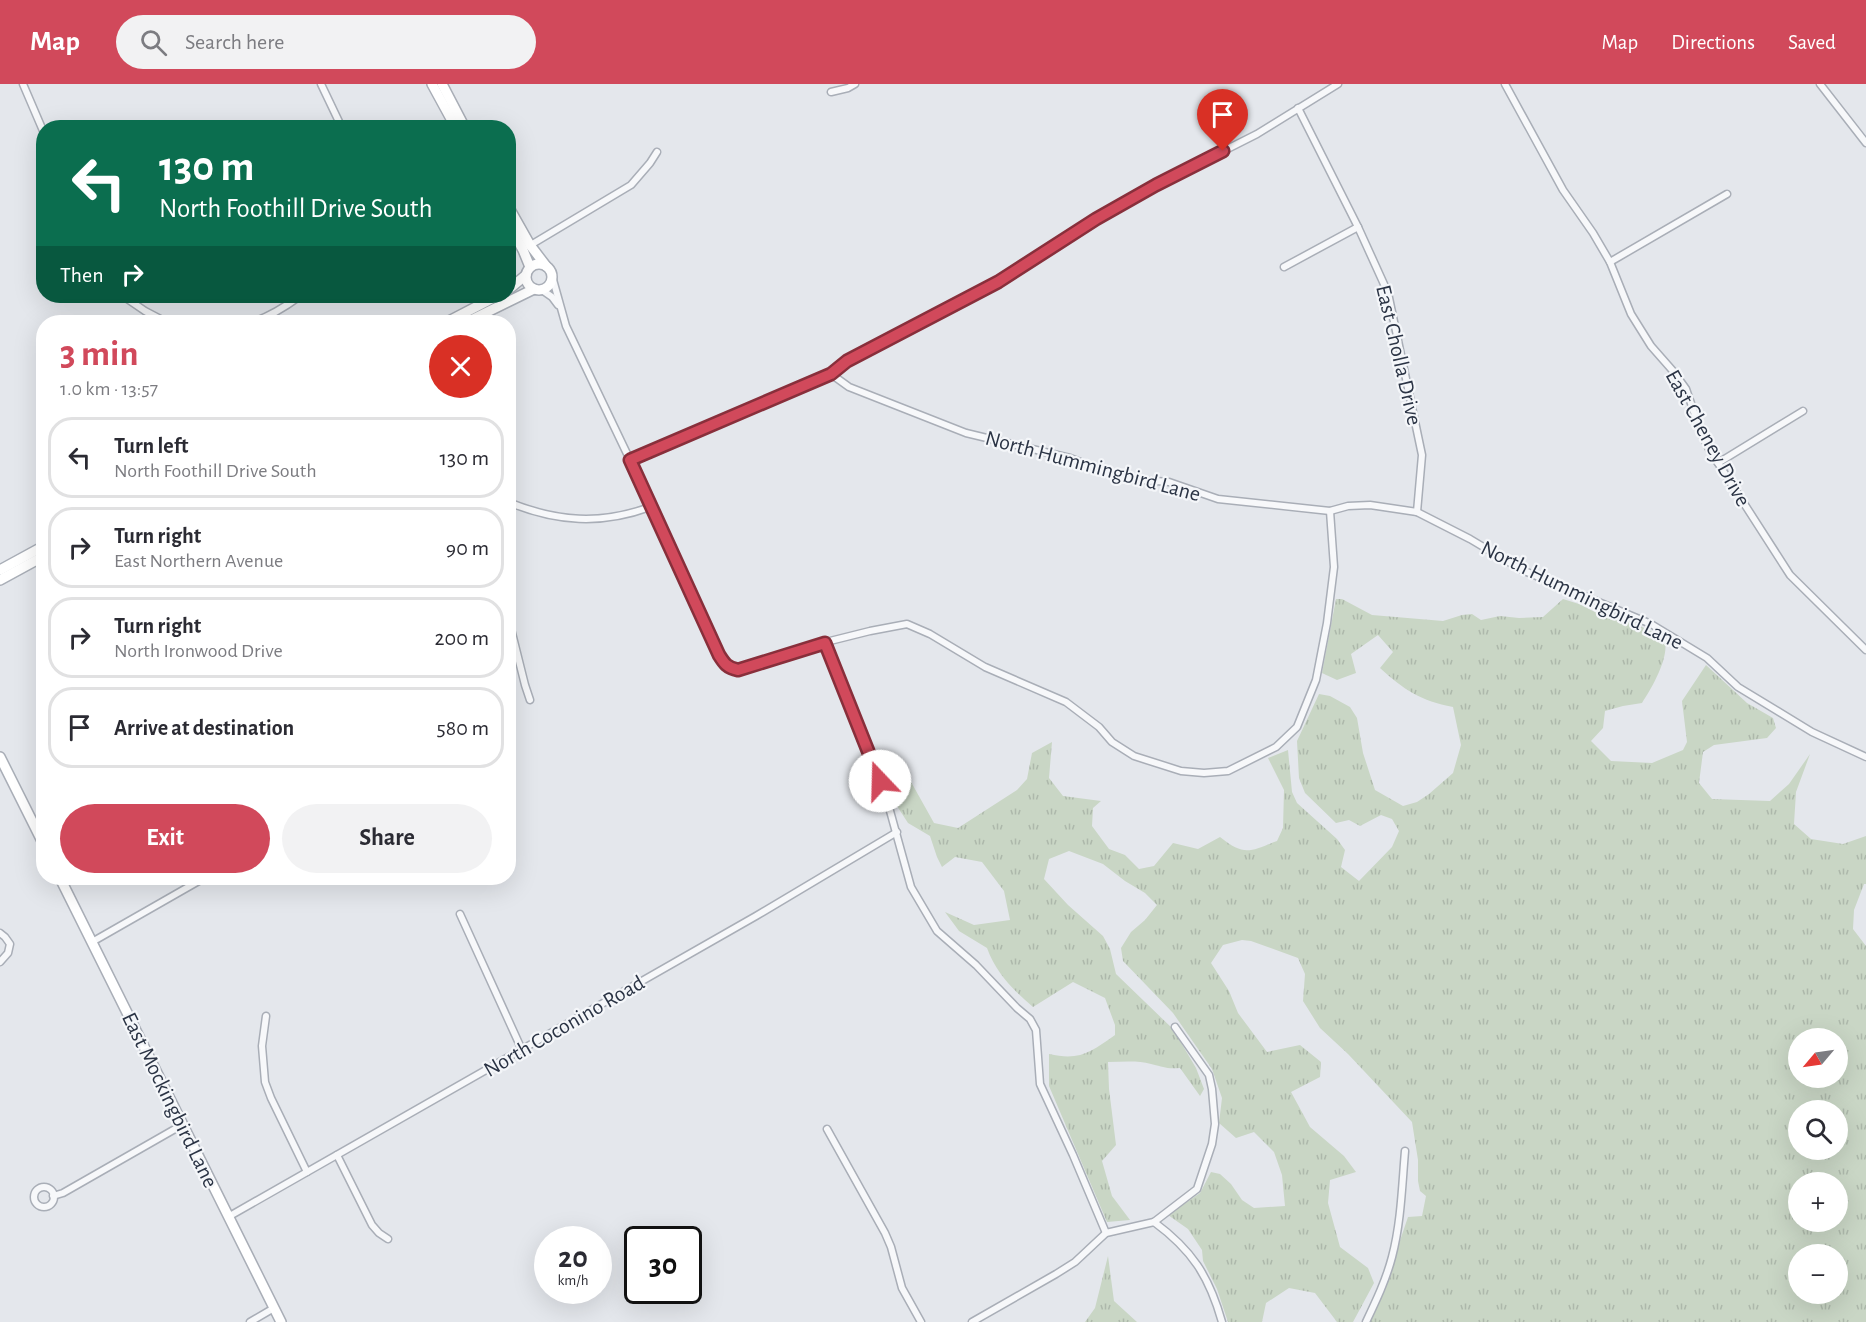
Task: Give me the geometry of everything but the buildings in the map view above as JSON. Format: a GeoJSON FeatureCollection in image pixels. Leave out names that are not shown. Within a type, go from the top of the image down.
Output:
{"type":"FeatureCollection","features":[{"type":"Feature","properties":{"kind":"street"},"geometry":{"type":"LineString","coordinates":[[23,84],[38,120]]}},
{"type":"Feature","properties":{"kind":"street"},"geometry":{"type":"LineString","coordinates":[[321,84],[338,120]]}},
{"type":"Feature","properties":{"kind":"street"},"geometry":{"type":"LineString","coordinates":[[432,84],[452,120]]}},
{"type":"Feature","properties":{"kind":"street"},"geometry":{"type":"LineString","coordinates":[[442,84],[461,120]]}},
{"type":"Feature","properties":{"kind":"street"},"geometry":{"type":"LineString","coordinates":[[831,92],[855,84]]}},
{"type":"Feature","properties":{"kind":"street"},"geometry":{"type":"LineString","coordinates":[[630,460],[831,374],[847,361],[998,282],[1096,219],[1156,185],[1257,134],[1338,84]]}},
{"type":"Feature","properties":{"kind":"street","name":"East Cheney Drive"},"geometry":{"type":"LineString","coordinates":[[1505,84],[1557,180],[1610,262],[1631,314],[1686,390],[1702,435],[1718,463],[1790,575],[1866,650]]}},
{"type":"Feature","properties":{"kind":"street"},"geometry":{"type":"LineString","coordinates":[[1820,84],[1866,142]]}},
{"type":"Feature","properties":{"kind":"street","name":"East Cholla Drive"},"geometry":{"type":"LineString","coordinates":[[1299,108],[1388,293],[1422,455],[1417,512]]}},
{"type":"Feature","properties":{"kind":"street"},"geometry":{"type":"LineString","coordinates":[[527,247],[631,185],[650,164],[657,152]]}},
{"type":"Feature","properties":{"kind":"street"},"geometry":{"type":"LineString","coordinates":[[1610,262],[1727,194]]}},
{"type":"Feature","properties":{"kind":"street"},"geometry":{"type":"LineString","coordinates":[[516,223],[527,247],[527,284],[552,297],[560,308]]}},
{"type":"Feature","properties":{"kind":"street"},"geometry":{"type":"LineString","coordinates":[[1284,267],[1358,227]]}},
{"type":"Feature","properties":{"kind":"street"},"geometry":{"type":"LineString","coordinates":[[516,233],[550,272],[566,326],[719,655],[729,669],[738,670],[825,643],[907,624],[930,634],[985,667],[1066,702],[1099,727],[1112,742],[1134,756],[1180,771],[1228,771],[1276,747],[1297,728],[1316,680],[1328,623],[1334,567],[1330,511]]}},
{"type":"Feature","properties":{"kind":"street"},"geometry":{"type":"LineString","coordinates":[[516,285],[528,271],[541,264],[550,272]]}},
{"type":"Feature","properties":{"kind":"street"},"geometry":{"type":"LineString","coordinates":[[516,300],[549,285],[550,272]]}},
{"type":"Feature","properties":{"kind":"street"},"geometry":{"type":"LineString","coordinates":[[133,303],[153,315]]}},
{"type":"Feature","properties":{"kind":"street"},"geometry":{"type":"LineString","coordinates":[[269,315],[289,303]]}},
{"type":"Feature","properties":{"kind":"street"},"geometry":{"type":"LineString","coordinates":[[460,315],[484,303]]}},
{"type":"Feature","properties":{"kind":"street"},"geometry":{"type":"LineString","coordinates":[[483,315],[509,303]]}},
{"type":"Feature","properties":{"kind":"street","name":"North Hummingbird Lane"},"geometry":{"type":"LineString","coordinates":[[831,374],[849,387],[966,433],[1070,458],[1113,476],[1130,480],[1169,482],[1218,499],[1330,511],[1348,506],[1370,505],[1417,512],[1470,539],[1522,570],[1652,624],[1707,658],[1738,687],[1812,732],[1866,757]]}},
{"type":"Feature","properties":{"kind":"street"},"geometry":{"type":"LineString","coordinates":[[1718,463],[1803,411]]}},
{"type":"Feature","properties":{"kind":"street"},"geometry":{"type":"LineString","coordinates":[[516,505],[545,515],[568,519],[614,517],[650,507]]}},
{"type":"Feature","properties":{"kind":"street"},"geometry":{"type":"LineString","coordinates":[[0,570],[36,550]]}},
{"type":"Feature","properties":{"kind":"street"},"geometry":{"type":"LineString","coordinates":[[0,580],[36,560]]}},
{"type":"Feature","properties":{"kind":"street"},"geometry":{"type":"LineString","coordinates":[[825,643],[887,800],[911,886],[937,931],[976,965],[1030,1019],[1036,1030],[1041,1084],[1106,1233]]}},
{"type":"Feature","properties":{"kind":"street"},"geometry":{"type":"LineString","coordinates":[[516,649],[530,700]]}},
{"type":"Feature","properties":{"kind":"street"},"geometry":{"type":"LineString","coordinates":[[0,757],[36,829]]}},
{"type":"Feature","properties":{"kind":"street","name":"North Coconino Road"},"geometry":{"type":"LineString","coordinates":[[228,1217],[756,916],[897,832]]}},
{"type":"Feature","properties":{"kind":"street","name":"East Mockingbird Lane"},"geometry":{"type":"LineString","coordinates":[[64,885],[281,1322]]}},
{"type":"Feature","properties":{"kind":"street"},"geometry":{"type":"LineString","coordinates":[[92,942],[192,885]]}},
{"type":"Feature","properties":{"kind":"street"},"geometry":{"type":"LineString","coordinates":[[460,914],[522,1050]]}},
{"type":"Feature","properties":{"kind":"street"},"geometry":{"type":"LineString","coordinates":[[0,933],[10,944],[8,953],[0,962]]}},
{"type":"Feature","properties":{"kind":"street"},"geometry":{"type":"LineString","coordinates":[[266,1016],[262,1046],[265,1082],[307,1172]]}},
{"type":"Feature","properties":{"kind":"street"},"geometry":{"type":"LineString","coordinates":[[972,1322],[1065,1268],[1106,1233],[1154,1222],[1197,1189],[1214,1134],[1214,1103],[1209,1075],[1175,1027]]}},
{"type":"Feature","properties":{"kind":"street"},"geometry":{"type":"LineString","coordinates":[[53,1196],[63,1193],[183,1125]]}},
{"type":"Feature","properties":{"kind":"street"},"geometry":{"type":"LineString","coordinates":[[827,1129],[885,1233],[902,1288],[921,1322]]}},
{"type":"Feature","properties":{"kind":"street"},"geometry":{"type":"LineString","coordinates":[[1366,1322],[1380,1294],[1392,1256],[1402,1195],[1405,1151]]}},
{"type":"Feature","properties":{"kind":"street"},"geometry":{"type":"LineString","coordinates":[[337,1155],[372,1225],[388,1239]]}},
{"type":"Feature","properties":{"kind":"street"},"geometry":{"type":"LineString","coordinates":[[1154,1222],[1192,1255],[1201,1270],[1222,1322]]}},
{"type":"Feature","properties":{"kind":"street"},"geometry":{"type":"LineString","coordinates":[[250,1322],[274,1308]]}},
{"type":"Feature","properties":{"kind":"green space"},"geometry":{"type":"Polygon","coordinates":[[[1336,599],[1342,599],[1372,615],[1443,621],[1472,614],[1481,620],[1500,616],[1543,617],[1563,599],[1603,616],[1616,614],[1664,638],[1663,662],[1642,703],[1605,711],[1603,728],[1591,741],[1611,761],[1652,763],[1683,750],[1687,742],[1682,701],[1706,665],[1747,703],[1773,718],[1776,728],[1767,738],[1714,745],[1703,752],[1699,783],[1712,799],[1770,801],[1789,784],[1810,754],[1796,792],[1794,824],[1811,839],[1843,844],[1866,836],[1866,884],[1864,884],[1854,910],[1853,929],[1866,946],[1866,1322],[1368,1322],[1390,1270],[1408,1217],[1422,1216],[1426,1196],[1420,1191],[1418,1181],[1418,1160],[1412,1122],[1348,1054],[1320,1028],[1303,1001],[1305,974],[1298,958],[1251,941],[1242,940],[1223,945],[1211,963],[1229,991],[1238,1013],[1267,1052],[1300,1045],[1321,1062],[1320,1077],[1291,1092],[1310,1127],[1344,1156],[1356,1172],[1330,1180],[1328,1203],[1340,1247],[1368,1268],[1374,1283],[1353,1322],[1337,1322],[1315,1293],[1289,1288],[1266,1303],[1262,1322],[1228,1322],[1217,1289],[1203,1261],[1202,1250],[1188,1229],[1168,1215],[1200,1193],[1211,1172],[1220,1174],[1231,1184],[1242,1200],[1254,1208],[1285,1206],[1282,1175],[1274,1152],[1254,1132],[1236,1138],[1219,1123],[1222,1098],[1212,1069],[1173,1013],[1123,961],[1121,948],[1131,932],[1157,905],[1145,893],[1103,864],[1069,851],[1049,859],[1044,879],[1068,905],[1103,936],[1110,949],[1116,974],[1173,1029],[1196,1068],[1204,1089],[1200,1096],[1180,1068],[1140,1062],[1108,1062],[1116,1145],[1102,1161],[1112,1196],[1130,1220],[1107,1222],[1049,1086],[1049,1054],[1077,1056],[1099,1046],[1115,1035],[1115,1025],[1105,998],[1073,982],[1033,1007],[1012,987],[1000,973],[987,948],[959,931],[945,912],[974,925],[1010,920],[1004,891],[982,862],[955,857],[942,867],[930,836],[908,823],[895,803],[888,773],[901,764],[934,823],[958,828],[1017,790],[1027,779],[1032,753],[1052,742],[1049,778],[1063,796],[1101,801],[1093,808],[1092,826],[1109,849],[1125,855],[1139,869],[1154,866],[1173,843],[1198,849],[1220,837],[1242,850],[1248,850],[1277,841],[1283,828],[1284,790],[1268,758],[1288,750],[1292,792],[1297,803],[1337,839],[1345,850],[1341,867],[1359,881],[1392,847],[1399,831],[1392,819],[1381,815],[1360,826],[1349,820],[1336,823],[1305,793],[1299,778],[1297,741],[1319,694],[1330,696],[1350,707],[1357,718],[1363,753],[1375,790],[1403,806],[1417,802],[1453,773],[1461,745],[1453,707],[1414,694],[1380,668],[1393,652],[1378,635],[1351,654],[1356,673],[1337,680],[1322,673],[1336,599]]]}},
{"type":"Feature","properties":{"kind":"green space"},"geometry":{"type":"Polygon","coordinates":[[[1108,1256],[1114,1301],[1137,1322],[1085,1322],[1095,1308],[1108,1256]]]}},
{"type":"Feature","properties":{"kind":"route"},"geometry":{"type":"LineString","coordinates":[[880,781],[825,643],[738,670],[729,669],[719,655],[683,580],[630,460],[831,374],[847,361],[998,282],[1096,219],[1223,151]]}}]}
